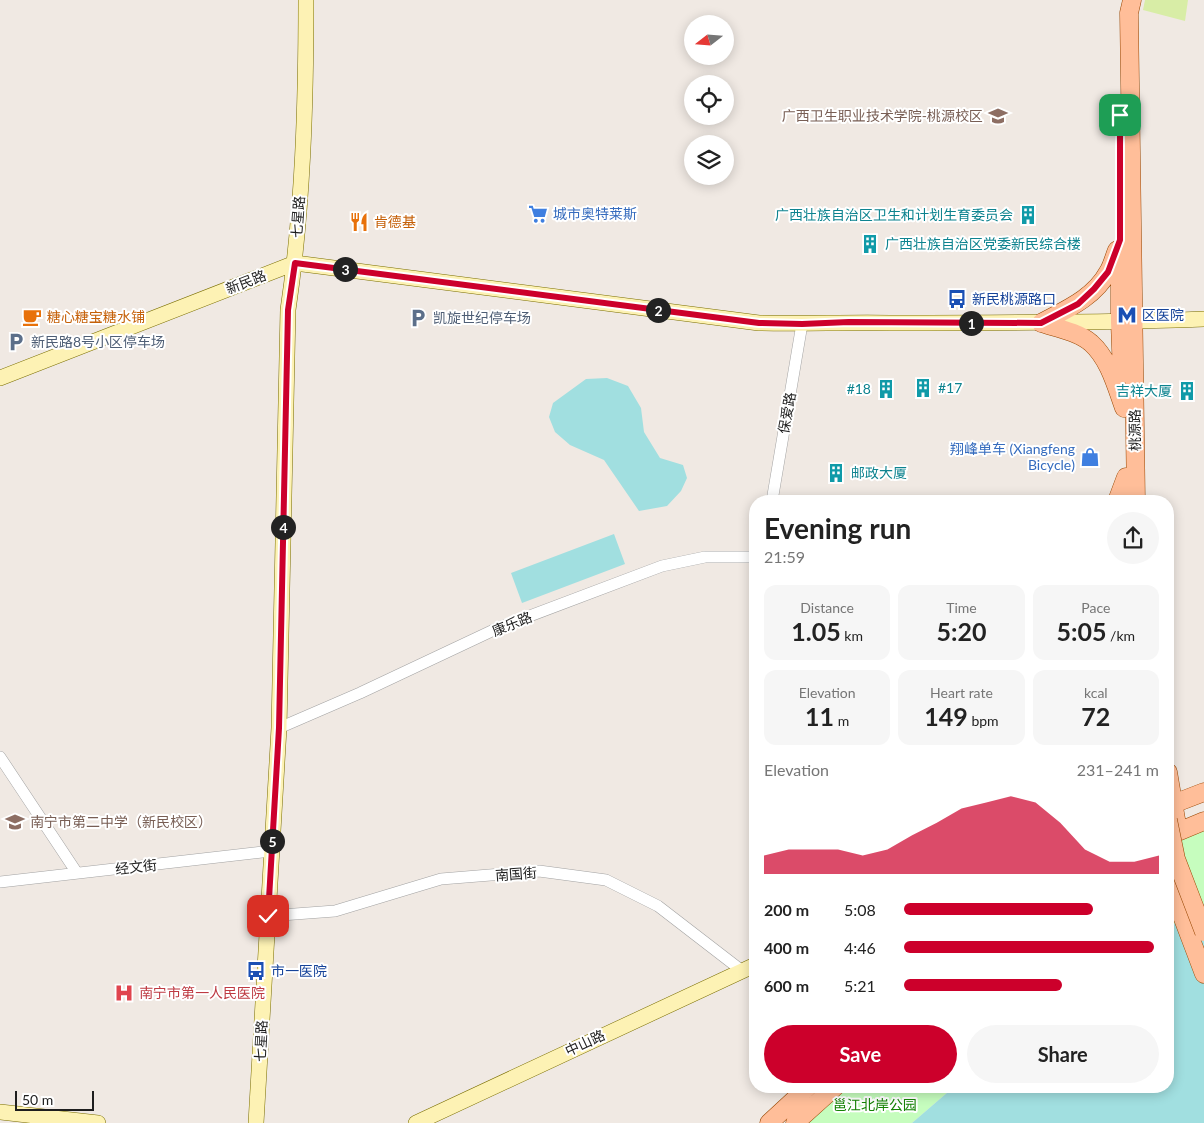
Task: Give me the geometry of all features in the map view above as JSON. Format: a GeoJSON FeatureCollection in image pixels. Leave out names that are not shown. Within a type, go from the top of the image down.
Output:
{"type":"FeatureCollection","features":[{"type":"Feature","properties":{"kind":"main road","name":"七星路"},"geometry":{"type":"LineString","coordinates":[[256,1123],[279,728],[288,310],[295,263],[306,94],[306,0]]}},
{"type":"Feature","properties":{"kind":"main road","name":"桃源路"},"geometry":{"type":"LineString","coordinates":[[1123,0],[1120,12],[1120,240],[1127,322],[1131,476],[1127,495]]}},
{"type":"Feature","properties":{"kind":"main road","name":"桃源路"},"geometry":{"type":"LineString","coordinates":[[1132,0],[1129,13],[1127,322],[1124,408],[1135,495]]}},
{"type":"Feature","properties":{"kind":"main road"},"geometry":{"type":"LineString","coordinates":[[1041,323],[1078,304],[1094,289],[1108,272],[1120,240]]}},
{"type":"Feature","properties":{"kind":"main road","name":"新民路"},"geometry":{"type":"LineString","coordinates":[[0,378],[295,263],[759,323],[1041,323],[1204,319]]}},
{"type":"Feature","properties":{"kind":"main road"},"geometry":{"type":"LineString","coordinates":[[1041,323],[1074,334],[1090,343],[1104,359],[1113,376],[1124,408]]}},
{"type":"Feature","properties":{"kind":"main road"},"geometry":{"type":"LineString","coordinates":[[1120,495],[1131,476]]}},
{"type":"Feature","properties":{"kind":"main road"},"geometry":{"type":"LineString","coordinates":[[1131,476],[1140,495]]}},
{"type":"Feature","properties":{"kind":"main road"},"geometry":{"type":"LineString","coordinates":[[1174,817],[1204,792]]}},
{"type":"Feature","properties":{"kind":"main road"},"geometry":{"type":"LineString","coordinates":[[1174,819],[1204,821]]}},
{"type":"Feature","properties":{"kind":"main road"},"geometry":{"type":"LineString","coordinates":[[1174,843],[1176,859],[1204,932]]}},
{"type":"Feature","properties":{"kind":"main road"},"geometry":{"type":"LineString","coordinates":[[1174,895],[1204,974]]}},
{"type":"Feature","properties":{"kind":"main road","name":"中山路"},"geometry":{"type":"LineString","coordinates":[[416,1123],[748,968]]}},
{"type":"Feature","properties":{"kind":"main road"},"geometry":{"type":"LineString","coordinates":[[769,1123],[801,1093]]}},
{"type":"Feature","properties":{"kind":"main road"},"geometry":{"type":"LineString","coordinates":[[795,1123],[828,1093]]}},
{"type":"Feature","properties":{"kind":"main road"},"geometry":{"type":"LineString","coordinates":[[0,1112],[98,1123]]}},
{"type":"Feature","properties":{"kind":"street","name":"保爱路"},"geometry":{"type":"LineString","coordinates":[[773,495],[802,324]]}},
{"type":"Feature","properties":{"kind":"street","name":"康乐路"},"geometry":{"type":"LineString","coordinates":[[279,728],[498,628],[662,566],[705,557],[749,557]]}},
{"type":"Feature","properties":{"kind":"street"},"geometry":{"type":"LineString","coordinates":[[0,757],[77,873]]}},
{"type":"Feature","properties":{"kind":"street","name":"经文街"},"geometry":{"type":"LineString","coordinates":[[0,882],[272,852]]}},
{"type":"Feature","properties":{"kind":"street","name":"南国街"},"geometry":{"type":"LineString","coordinates":[[268,916],[335,911],[441,879],[539,871],[606,880],[658,906],[748,968]]}},
{"type":"Feature","properties":{"kind":"green space"},"geometry":{"type":"Polygon","coordinates":[[[1145,0],[1188,0],[1185,21],[1143,10],[1145,0]]]}},
{"type":"Feature","properties":{"kind":"green space"},"geometry":{"type":"Polygon","coordinates":[[[1204,821],[1204,904],[1174,924],[1174,834],[1204,821]]]}},
{"type":"Feature","properties":{"kind":"green space","name":"邕江北岸公园"},"geometry":{"type":"Polygon","coordinates":[[[828,1093],[947,1093],[912,1123],[795,1123],[828,1093]]]}},
{"type":"Feature","properties":{"kind":"water"},"geometry":{"type":"Polygon","coordinates":[[[607,378],[628,386],[641,408],[644,432],[660,458],[683,465],[687,478],[681,491],[667,506],[639,511],[604,460],[570,445],[555,432],[549,417],[553,403],[586,379],[607,378]]]}},
{"type":"Feature","properties":{"kind":"water"},"geometry":{"type":"Polygon","coordinates":[[[614,534],[625,564],[522,603],[511,573],[614,534]]]}},
{"type":"Feature","properties":{"kind":"water"},"geometry":{"type":"Polygon","coordinates":[[[1204,904],[1204,1123],[912,1123],[947,1093],[1174,1093],[1174,924],[1204,904]]]}},
{"type":"Feature","properties":{"kind":"place","name":"广西卫生职业技术学院-桃源校区"},"geometry":{"type":"Point","coordinates":[998,116]}},
{"type":"Feature","properties":{"kind":"place","name":"城市奥特莱斯"},"geometry":{"type":"Point","coordinates":[538,214]}},
{"type":"Feature","properties":{"kind":"place","name":"广西壮族自治区卫生和计划生育委员会"},"geometry":{"type":"Point","coordinates":[1028,215]}},
{"type":"Feature","properties":{"kind":"place","name":"肯德基"},"geometry":{"type":"Point","coordinates":[359,222]}},
{"type":"Feature","properties":{"kind":"place","name":"广西壮族自治区党委新民综合楼"},"geometry":{"type":"Point","coordinates":[870,244]}},
{"type":"Feature","properties":{"kind":"place","name":"新民桃源路口"},"geometry":{"type":"Point","coordinates":[957,299]}},
{"type":"Feature","properties":{"kind":"place","name":"区医院"},"geometry":{"type":"Point","coordinates":[1127,315]}},
{"type":"Feature","properties":{"kind":"place","name":"糖心糖宝糖水铺"},"geometry":{"type":"Point","coordinates":[32,317]}},
{"type":"Feature","properties":{"kind":"place","name":"凯旋世纪停车场"},"geometry":{"type":"Point","coordinates":[418,318]}},
{"type":"Feature","properties":{"kind":"place","name":"新民路8号小区停车场"},"geometry":{"type":"Point","coordinates":[16,342]}},
{"type":"Feature","properties":{"kind":"place","name":"#17"},"geometry":{"type":"Point","coordinates":[923,388]}},
{"type":"Feature","properties":{"kind":"place","name":"#18"},"geometry":{"type":"Point","coordinates":[886,389]}},
{"type":"Feature","properties":{"kind":"place","name":"吉祥大厦"},"geometry":{"type":"Point","coordinates":[1187,391]}},
{"type":"Feature","properties":{"kind":"place","name":"翔峰单车 (Xiangfeng Bicycle)"},"geometry":{"type":"Point","coordinates":[1090,457]}},
{"type":"Feature","properties":{"kind":"place","name":"邮政大厦"},"geometry":{"type":"Point","coordinates":[836,473]}},
{"type":"Feature","properties":{"kind":"place","name":"南宁市第二中学（新民校区）"},"geometry":{"type":"Point","coordinates":[15,822]}},
{"type":"Feature","properties":{"kind":"place","name":"市一医院"},"geometry":{"type":"Point","coordinates":[256,971]}},
{"type":"Feature","properties":{"kind":"place","name":"南宁市第一人民医院"},"geometry":{"type":"Point","coordinates":[124,993]}},
{"type":"Feature","properties":{"kind":"route"},"geometry":{"type":"LineString","coordinates":[[268,916],[279,728],[288,310],[295,263],[759,323],[1041,323],[1078,304],[1108,272],[1120,240],[1120,115]]}}]}
